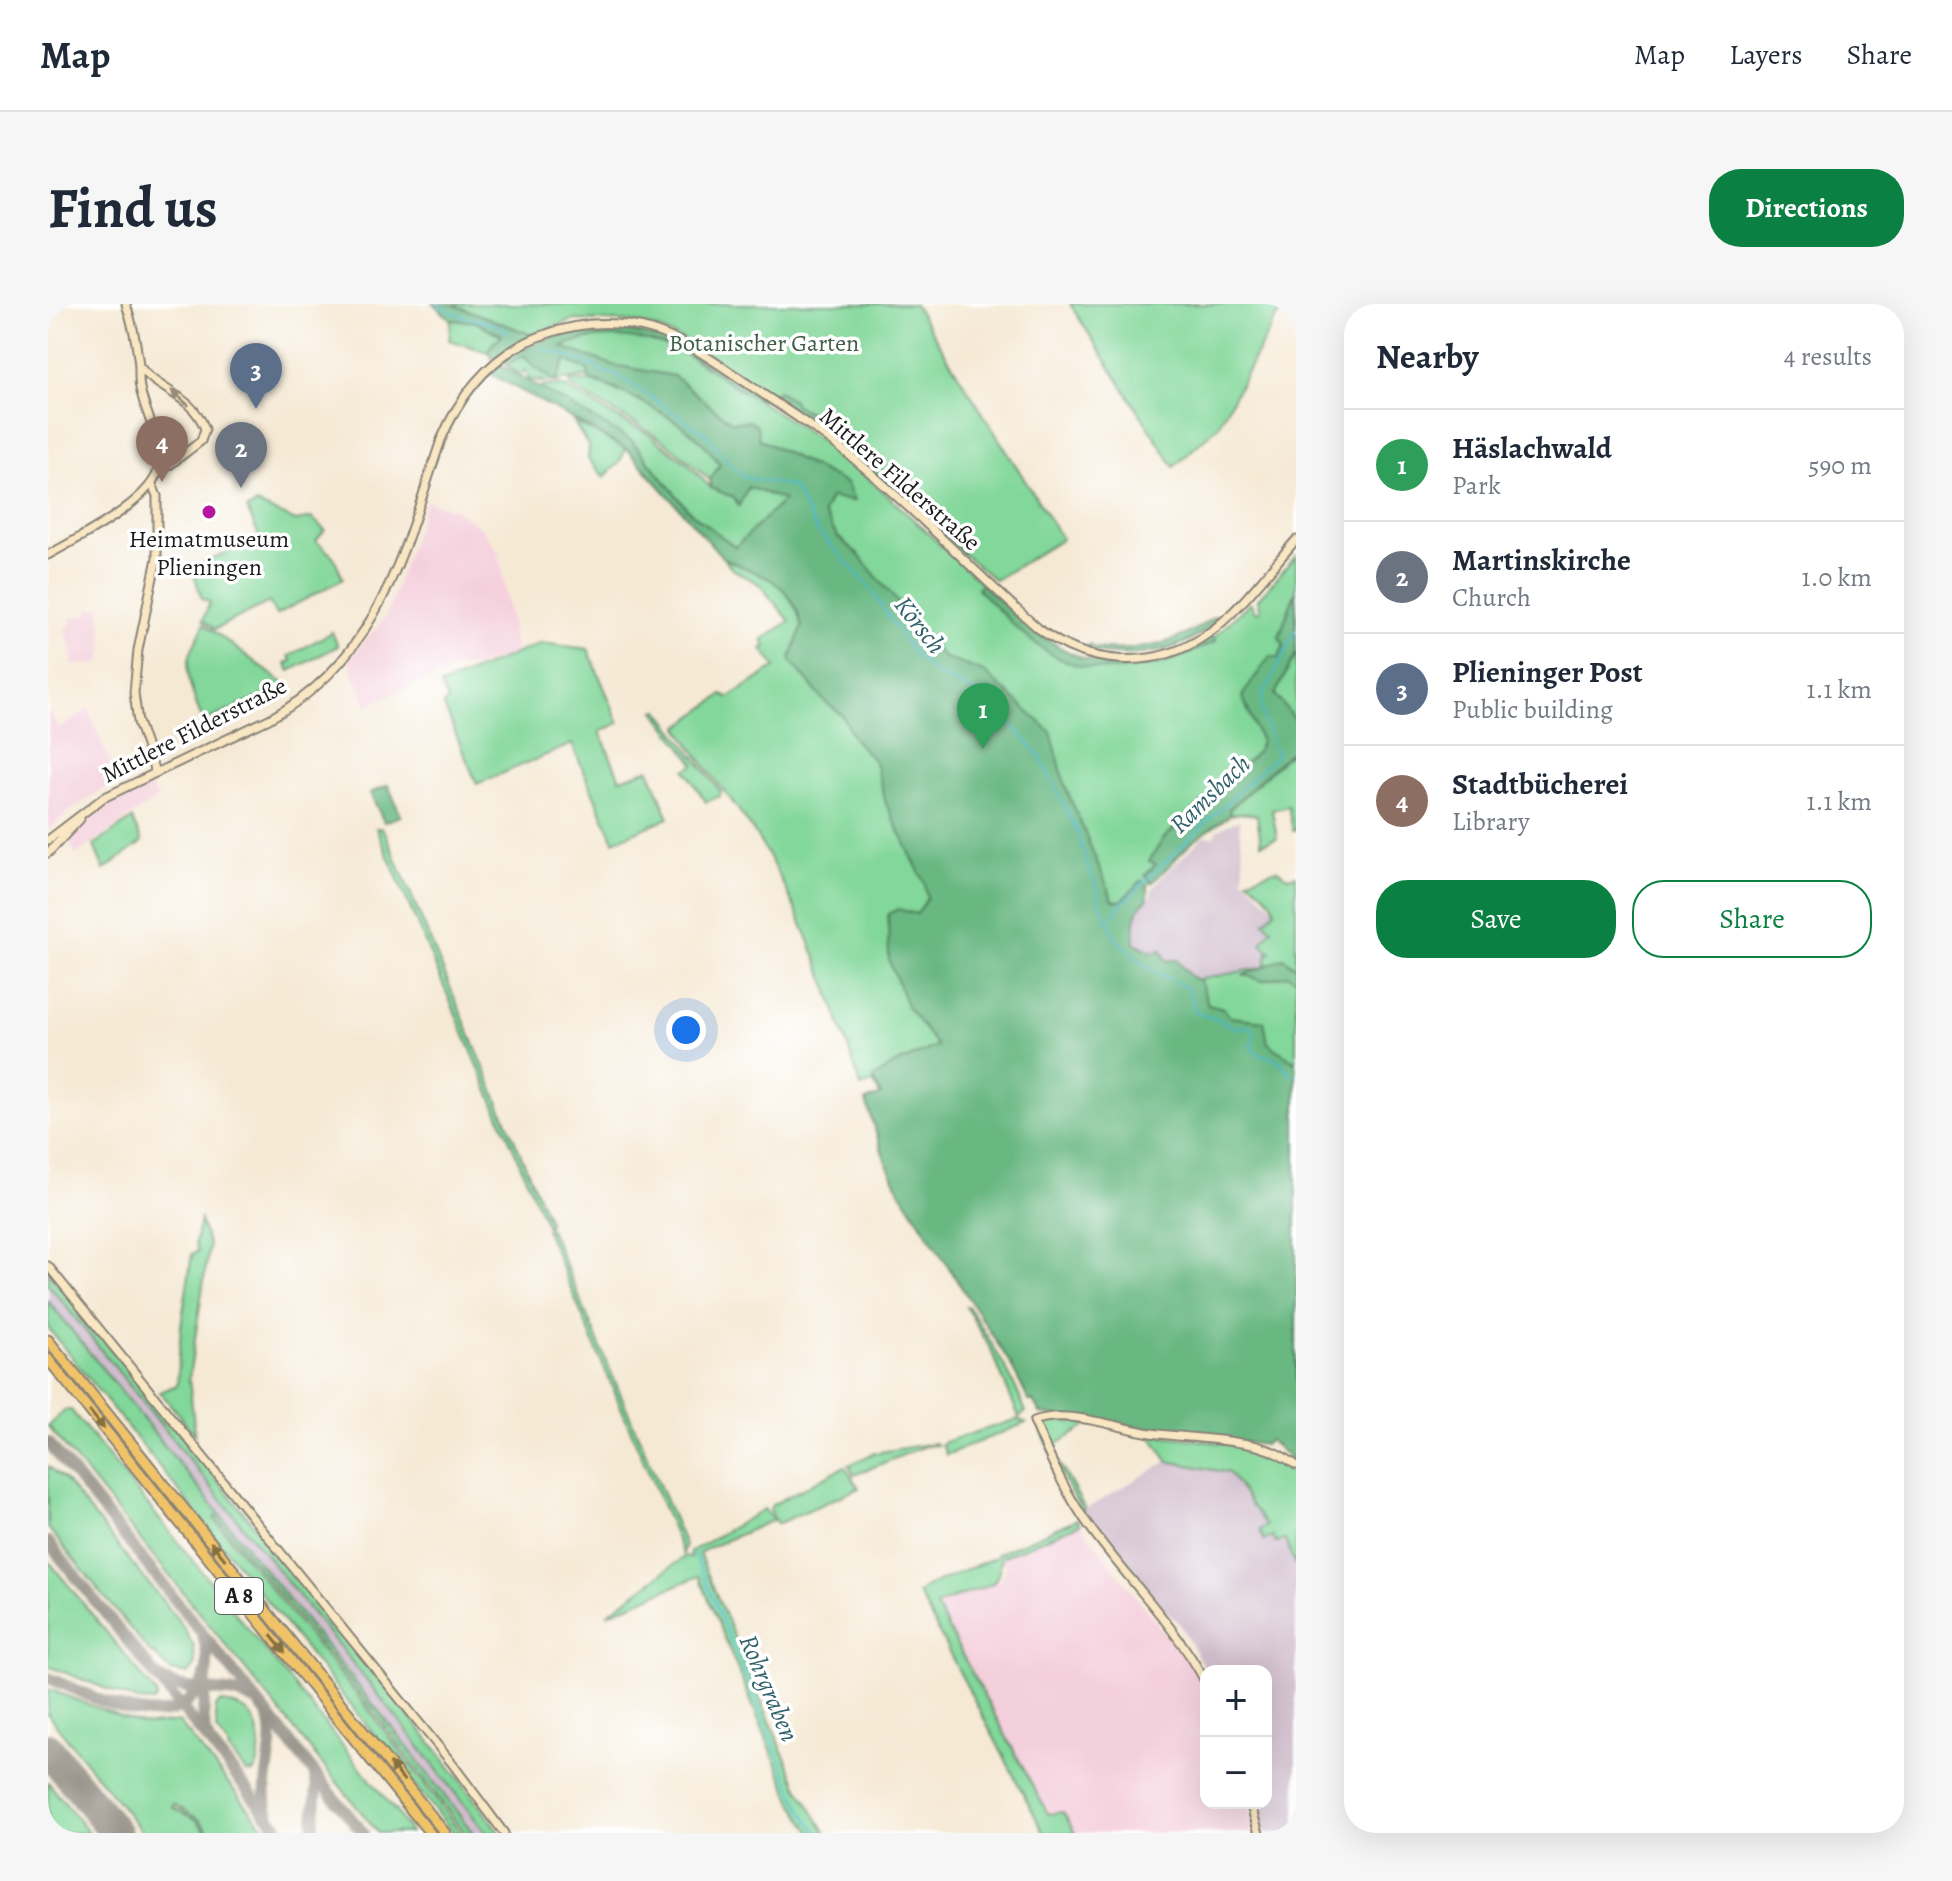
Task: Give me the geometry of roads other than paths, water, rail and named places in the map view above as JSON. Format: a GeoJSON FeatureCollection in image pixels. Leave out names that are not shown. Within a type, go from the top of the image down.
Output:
{"type":"FeatureCollection","features":[{"type":"Feature","properties":{"kind":"highway","name":"A 8"},"geometry":{"type":"LineString","coordinates":[[48,1340],[445,1833]]}},
{"type":"Feature","properties":{"kind":"highway","name":"A 8"},"geometry":{"type":"LineString","coordinates":[[48,1359],[430,1833]]}},
{"type":"Feature","properties":{"kind":"main road"},"geometry":{"type":"LineString","coordinates":[[126,304],[134,332],[139,381],[162,466]]}},
{"type":"Feature","properties":{"kind":"main road","name":"Mittlere Filderstraße"},"geometry":{"type":"LineString","coordinates":[[48,840],[89,808],[155,772],[283,712],[316,688],[342,662],[384,599],[441,440],[468,390],[489,367],[511,351],[536,337],[572,326],[606,323],[637,326],[674,338],[705,355],[845,452],[1039,629],[1056,641],[1085,654],[1115,660],[1143,659],[1165,655],[1189,645],[1218,625],[1296,540]]}},
{"type":"Feature","properties":{"kind":"main road"},"geometry":{"type":"LineString","coordinates":[[48,555],[108,521],[152,484],[162,466],[201,441],[205,434],[199,417],[176,393],[148,375],[139,365]]}},
{"type":"Feature","properties":{"kind":"main road"},"geometry":{"type":"LineString","coordinates":[[139,381],[148,375]]}},
{"type":"Feature","properties":{"kind":"main road"},"geometry":{"type":"LineString","coordinates":[[152,484],[157,496],[157,558],[138,650],[134,693],[138,722],[155,772]]}},
{"type":"Feature","properties":{"kind":"main road","name":"Mittlere Filderstraße"},"geometry":{"type":"LineString","coordinates":[[48,853],[89,808]]}},
{"type":"Feature","properties":{"kind":"main road"},"geometry":{"type":"LineString","coordinates":[[48,1266],[441,1750],[504,1833]]}},
{"type":"Feature","properties":{"kind":"main road"},"geometry":{"type":"LineString","coordinates":[[1200,1672],[1078,1510],[1054,1468],[1034,1421],[1065,1418],[1244,1444],[1276,1453],[1296,1465]]}},
{"type":"Feature","properties":{"kind":"main road"},"geometry":{"type":"LineString","coordinates":[[1252,1809],[1259,1833]]}},
{"type":"Feature","properties":{"kind":"waterway","name":"Körsch"},"geometry":{"type":"LineString","coordinates":[[438,304],[456,314],[493,324],[509,333]]}},
{"type":"Feature","properties":{"kind":"waterway","name":"Körsch"},"geometry":{"type":"LineString","coordinates":[[542,348],[618,375],[707,435],[729,464],[744,477],[793,487],[816,529],[870,588],[913,654],[936,674],[977,693],[1008,720],[1039,755],[1078,833],[1099,900],[1116,939],[1145,965],[1188,989],[1196,1013],[1235,1028],[1253,1028],[1255,1034],[1251,1045],[1255,1052],[1279,1061],[1292,1075],[1296,1075]]}},
{"type":"Feature","properties":{"kind":"waterway","name":"Ramsbach"},"geometry":{"type":"LineString","coordinates":[[1111,920],[1120,905],[1277,755],[1263,717],[1262,697],[1296,631]]}},
{"type":"Feature","properties":{"kind":"waterway","name":"Rohrgraben"},"geometry":{"type":"LineString","coordinates":[[694,1553],[793,1791],[818,1833]]}},
{"type":"Feature","properties":{"kind":"place","name":"Plieninger Post"},"geometry":{"type":"Point","coordinates":[256,409]}},
{"type":"Feature","properties":{"kind":"place","name":"Stadtbücherei"},"geometry":{"type":"Point","coordinates":[162,482]}},
{"type":"Feature","properties":{"kind":"place","name":"Martinskirche"},"geometry":{"type":"Point","coordinates":[241,488]}},
{"type":"Feature","properties":{"kind":"place","name":"Heimatmuseum Plieningen"},"geometry":{"type":"Point","coordinates":[209,512]}},
{"type":"Feature","properties":{"kind":"place","name":"Häslachwald"},"geometry":{"type":"Point","coordinates":[983,749]}},
{"type":"Feature","properties":{"kind":"park label","name":"Botanischer Garten"},"geometry":{"type":"Point","coordinates":[764,343]}}]}
